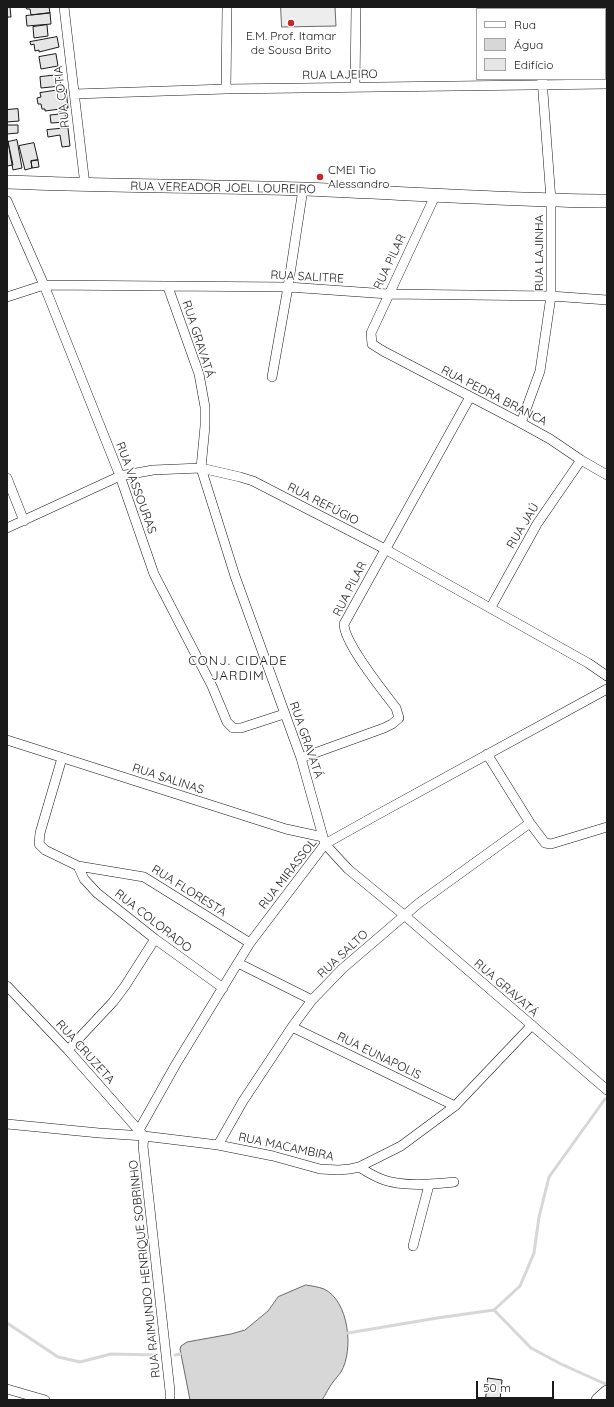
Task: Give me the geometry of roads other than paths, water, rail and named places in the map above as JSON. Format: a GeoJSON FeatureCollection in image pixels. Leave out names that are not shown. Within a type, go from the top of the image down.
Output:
{"type":"FeatureCollection","features":[{"type":"Feature","properties":{"kind":"street","name":"RUA COTIA"},"geometry":{"type":"LineString","coordinates":[[64,7],[85,185]]}},
{"type":"Feature","properties":{"kind":"street"},"geometry":{"type":"LineString","coordinates":[[226,89],[227,7]]}},
{"type":"Feature","properties":{"kind":"street"},"geometry":{"type":"LineString","coordinates":[[355,87],[356,7]]}},
{"type":"Feature","properties":{"kind":"street","name":"RUA LAJEIRO"},"geometry":{"type":"LineString","coordinates":[[74,94],[542,82],[607,84]]}},
{"type":"Feature","properties":{"kind":"street","name":"RUA LAJINHA"},"geometry":{"type":"LineString","coordinates":[[521,423],[540,371],[552,296],[551,200],[542,82]]}},
{"type":"Feature","properties":{"kind":"street","name":"RUA VEREADOR JOEL LOUREIRO"},"geometry":{"type":"LineString","coordinates":[[7,182],[303,189],[435,196],[607,201]]}},
{"type":"Feature","properties":{"kind":"street"},"geometry":{"type":"LineString","coordinates":[[272,377],[303,189]]}},
{"type":"Feature","properties":{"kind":"street","name":"RUA PILAR"},"geometry":{"type":"LineString","coordinates":[[371,340],[371,333],[388,294],[435,196]]}},
{"type":"Feature","properties":{"kind":"street","name":"RUA VASSOURAS"},"geometry":{"type":"LineString","coordinates":[[7,201],[44,284],[120,476],[154,574],[212,686],[229,725],[234,728],[241,728],[284,714]]}},
{"type":"Feature","properties":{"kind":"street","name":"RUA SALITRE"},"geometry":{"type":"LineString","coordinates":[[7,297],[44,284],[168,287],[288,287],[388,294],[552,296],[607,300]]}},
{"type":"Feature","properties":{"kind":"street","name":"RUA GRAVATÁ"},"geometry":{"type":"LineString","coordinates":[[168,287],[199,374],[205,426],[201,468],[235,576],[301,758],[324,840],[348,869],[404,915],[607,1090]]}},
{"type":"Feature","properties":{"kind":"street","name":"RUA PEDRA BRANCA"},"geometry":{"type":"LineString","coordinates":[[371,340],[372,344],[383,352],[521,423],[550,439],[581,460],[607,475]]}},
{"type":"Feature","properties":{"kind":"street","name":"RUA PILAR"},"geometry":{"type":"LineString","coordinates":[[301,758],[384,728],[399,718],[396,708],[357,653],[347,636],[344,629],[344,624],[470,397]]}},
{"type":"Feature","properties":{"kind":"street","name":"RUA JAÚ"},"geometry":{"type":"LineString","coordinates":[[491,607],[537,524],[581,460]]}},
{"type":"Feature","properties":{"kind":"street","name":"RUA REFÚGIO"},"geometry":{"type":"LineString","coordinates":[[7,528],[120,476],[153,470],[201,468],[240,477],[252,481],[385,549],[491,607],[588,663],[607,676]]}},
{"type":"Feature","properties":{"kind":"street"},"geometry":{"type":"LineString","coordinates":[[7,478],[24,520]]}},
{"type":"Feature","properties":{"kind":"street","name":"RUA MIRASSOL"},"geometry":{"type":"LineString","coordinates":[[142,1133],[176,1064],[238,963],[324,840],[607,689]]}},
{"type":"Feature","properties":{"kind":"street","name":"RUA SALINAS"},"geometry":{"type":"LineString","coordinates":[[7,740],[324,840]]}},
{"type":"Feature","properties":{"kind":"street"},"geometry":{"type":"LineString","coordinates":[[487,754],[542,841],[547,844],[607,827]]}},
{"type":"Feature","properties":{"kind":"street","name":"RUA FLORESTA"},"geometry":{"type":"LineString","coordinates":[[62,758],[38,840],[40,846],[45,850],[78,866],[137,874],[144,877],[250,944]]}},
{"type":"Feature","properties":{"kind":"street","name":"RUA SALTO"},"geometry":{"type":"LineString","coordinates":[[218,1145],[243,1101],[292,1028],[312,1000],[342,969],[430,894],[530,823]]}},
{"type":"Feature","properties":{"kind":"street","name":"RUA COLORADO"},"geometry":{"type":"LineString","coordinates":[[78,866],[88,884],[154,940],[223,988]]}},
{"type":"Feature","properties":{"kind":"street"},"geometry":{"type":"LineString","coordinates":[[68,1050],[113,1002],[154,940]]}},
{"type":"Feature","properties":{"kind":"street"},"geometry":{"type":"LineString","coordinates":[[238,963],[312,1000]]}},
{"type":"Feature","properties":{"kind":"street","name":"RUA CRUZETA"},"geometry":{"type":"LineString","coordinates":[[7,986],[68,1050],[142,1133]]}},
{"type":"Feature","properties":{"kind":"street","name":"RUA MACAMBIRA"},"geometry":{"type":"LineString","coordinates":[[7,1124],[99,1133],[142,1133],[218,1145],[273,1156],[320,1169],[338,1170],[359,1168],[401,1146],[455,1106],[532,1025]]}},
{"type":"Feature","properties":{"kind":"street","name":"RUA EUNAPOLIS"},"geometry":{"type":"LineString","coordinates":[[292,1028],[455,1106]]}},
{"type":"Feature","properties":{"kind":"street","name":"RUA RAIMUNDO HENRIQUE SOBRINHO"},"geometry":{"type":"LineString","coordinates":[[142,1133],[162,1308],[170,1400]]}},
{"type":"Feature","properties":{"kind":"street"},"geometry":{"type":"LineString","coordinates":[[359,1168],[392,1183],[429,1185],[454,1182]]}},
{"type":"Feature","properties":{"kind":"street"},"geometry":{"type":"LineString","coordinates":[[412,1246],[429,1185]]}},
{"type":"Feature","properties":{"kind":"street"},"geometry":{"type":"LineString","coordinates":[[7,1389],[45,1400]]}},
{"type":"Feature","properties":{"kind":"street"},"geometry":{"type":"LineString","coordinates":[[598,1400],[607,1392]]}},
{"type":"Feature","properties":{"kind":"water"},"geometry":{"type":"Polygon","coordinates":[[[306,1285],[324,1289],[332,1295],[339,1304],[347,1327],[348,1339],[345,1363],[341,1372],[322,1400],[190,1400],[180,1349],[181,1346],[187,1342],[245,1330],[268,1311],[278,1297],[306,1285]]]}},
{"type":"Feature","properties":{"kind":"waterway"},"geometry":{"type":"LineString","coordinates":[[348,1333],[494,1310],[520,1286],[534,1253],[539,1217],[549,1177],[605,1099]]}},
{"type":"Feature","properties":{"kind":"waterway"},"geometry":{"type":"LineString","coordinates":[[494,1310],[531,1348],[561,1364],[607,1384]]}},
{"type":"Feature","properties":{"kind":"waterway"},"geometry":{"type":"LineString","coordinates":[[7,1323],[58,1357],[80,1362],[111,1354],[158,1355]]}},
{"type":"Feature","properties":{"kind":"waterway"},"geometry":{"type":"LineString","coordinates":[[175,1355],[180,1354]]}},
{"type":"Feature","properties":{"kind":"place","name":"E.M. Prof. Itamar de Sousa Brito"},"geometry":{"type":"Point","coordinates":[291,23]}},
{"type":"Feature","properties":{"kind":"place","name":"CMEI Tio Alessandro"},"geometry":{"type":"Point","coordinates":[320,177]}},
{"type":"Feature","properties":{"kind":"district","name":"CONJ. CIDADE JARDIM"},"geometry":{"type":"Point","coordinates":[238,668]}}]}
